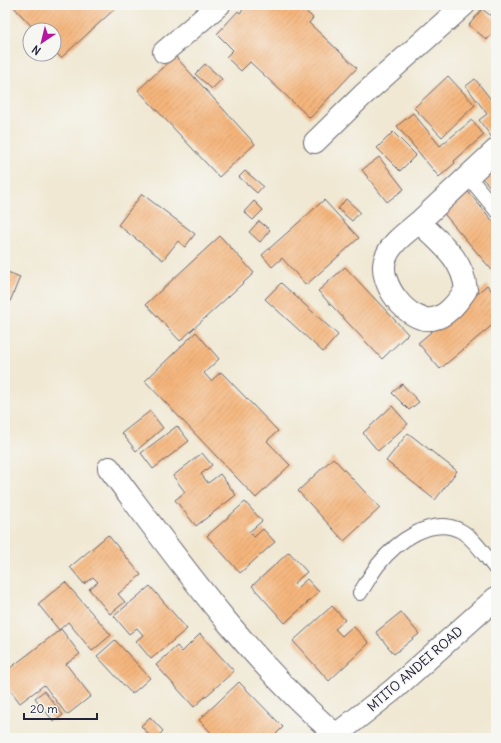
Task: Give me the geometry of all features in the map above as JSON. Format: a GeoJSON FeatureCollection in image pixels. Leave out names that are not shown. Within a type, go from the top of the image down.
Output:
{"type":"FeatureCollection","features":[{"type":"Feature","properties":{"kind":"street"},"geometry":{"type":"LineString","coordinates":[[164,52],[219,5]]}},
{"type":"Feature","properties":{"kind":"street"},"geometry":{"type":"LineString","coordinates":[[315,142],[363,95],[464,5]]}},
{"type":"Feature","properties":{"kind":"street"},"geometry":{"type":"LineString","coordinates":[[419,222],[496,150]]}},
{"type":"Feature","properties":{"kind":"street"},"geometry":{"type":"LineString","coordinates":[[109,468],[221,615],[307,710],[334,736]]}},
{"type":"Feature","properties":{"kind":"street","name":"MTITO ANDEI ROAD"},"geometry":{"type":"LineString","coordinates":[[334,736],[393,690],[496,598]]}},
{"type":"Feature","properties":{"kind":"lane"},"geometry":{"type":"LineString","coordinates":[[468,176],[496,210]]}},
{"type":"Feature","properties":{"kind":"lane"},"geometry":{"type":"LineString","coordinates":[[360,593],[384,559],[400,543],[426,528],[440,525],[452,527],[462,532],[472,540],[493,560]]}},
{"type":"Feature","properties":{"kind":"building"},"geometry":{"type":"Polygon","coordinates":[[[12,5],[119,5],[62,57],[62,22],[28,22],[12,5]]]}},
{"type":"Feature","properties":{"kind":"building"},"geometry":{"type":"Polygon","coordinates":[[[247,5],[299,5],[313,18],[309,23],[357,68],[310,118],[250,62],[241,71],[226,57],[233,50],[217,34],[238,11],[240,13],[247,5]]]}},
{"type":"Feature","properties":{"kind":"building"},"geometry":{"type":"Polygon","coordinates":[[[482,9],[496,20],[496,29],[487,40],[469,25],[482,9]]]}},
{"type":"Feature","properties":{"kind":"building"},"geometry":{"type":"Polygon","coordinates":[[[175,56],[255,144],[219,177],[138,90],[175,56]]]}},
{"type":"Feature","properties":{"kind":"building"},"geometry":{"type":"Polygon","coordinates":[[[205,64],[222,79],[212,89],[195,74],[205,64]]]}},
{"type":"Feature","properties":{"kind":"building"},"geometry":{"type":"Polygon","coordinates":[[[448,76],[475,105],[442,137],[414,108],[448,76]]]}},
{"type":"Feature","properties":{"kind":"building"},"geometry":{"type":"Polygon","coordinates":[[[475,79],[496,106],[496,137],[493,139],[479,120],[487,114],[466,86],[475,79]]]}},
{"type":"Feature","properties":{"kind":"building"},"geometry":{"type":"Polygon","coordinates":[[[413,113],[440,146],[472,120],[484,135],[454,161],[455,163],[439,177],[397,126],[413,113]]]}},
{"type":"Feature","properties":{"kind":"building"},"geometry":{"type":"Polygon","coordinates":[[[393,132],[416,155],[400,171],[377,148],[393,132]]]}},
{"type":"Feature","properties":{"kind":"building"},"geometry":{"type":"Polygon","coordinates":[[[379,157],[404,189],[387,202],[362,170],[379,157]]]}},
{"type":"Feature","properties":{"kind":"building"},"geometry":{"type":"Polygon","coordinates":[[[496,165],[496,193],[482,178],[496,165]]]}},
{"type":"Feature","properties":{"kind":"building"},"geometry":{"type":"Polygon","coordinates":[[[245,171],[263,186],[257,193],[239,177],[245,171]]]}},
{"type":"Feature","properties":{"kind":"building"},"geometry":{"type":"Polygon","coordinates":[[[465,188],[496,225],[496,275],[440,209],[465,188]]]}},
{"type":"Feature","properties":{"kind":"building"},"geometry":{"type":"Polygon","coordinates":[[[142,194],[195,234],[185,247],[178,241],[163,260],[118,225],[142,194]]]}},
{"type":"Feature","properties":{"kind":"building"},"geometry":{"type":"Polygon","coordinates":[[[346,199],[360,212],[352,221],[338,209],[346,199]]]}},
{"type":"Feature","properties":{"kind":"building"},"geometry":{"type":"Polygon","coordinates":[[[324,200],[359,238],[306,285],[282,258],[272,267],[262,255],[324,200]]]}},
{"type":"Feature","properties":{"kind":"building"},"geometry":{"type":"Polygon","coordinates":[[[254,201],[263,210],[253,220],[244,212],[254,201]]]}},
{"type":"Feature","properties":{"kind":"building"},"geometry":{"type":"Polygon","coordinates":[[[259,221],[270,230],[260,242],[249,232],[259,221]]]}},
{"type":"Feature","properties":{"kind":"building"},"geometry":{"type":"Polygon","coordinates":[[[220,236],[254,273],[180,341],[146,304],[220,236]]]}},
{"type":"Feature","properties":{"kind":"building"},"geometry":{"type":"Polygon","coordinates":[[[345,267],[408,334],[382,359],[318,291],[345,267]]]}},
{"type":"Feature","properties":{"kind":"building"},"geometry":{"type":"Polygon","coordinates":[[[5,271],[20,277],[5,314],[5,271]]]}},
{"type":"Feature","properties":{"kind":"building"},"geometry":{"type":"Polygon","coordinates":[[[281,283],[338,335],[323,352],[265,299],[281,283]]]}},
{"type":"Feature","properties":{"kind":"building"},"geometry":{"type":"Polygon","coordinates":[[[487,285],[496,296],[496,322],[440,369],[418,343],[487,285]]]}},
{"type":"Feature","properties":{"kind":"building"},"geometry":{"type":"Polygon","coordinates":[[[196,332],[219,359],[204,373],[211,381],[221,372],[278,431],[267,441],[290,465],[256,498],[145,381],[196,332]]]}},
{"type":"Feature","properties":{"kind":"building"},"geometry":{"type":"Polygon","coordinates":[[[402,384],[419,402],[409,410],[392,393],[402,384]]]}},
{"type":"Feature","properties":{"kind":"building"},"geometry":{"type":"Polygon","coordinates":[[[392,406],[408,424],[378,451],[363,433],[392,406]]]}},
{"type":"Feature","properties":{"kind":"building"},"geometry":{"type":"Polygon","coordinates":[[[150,411],[163,428],[136,451],[122,433],[150,411]]]}},
{"type":"Feature","properties":{"kind":"building"},"geometry":{"type":"Polygon","coordinates":[[[177,426],[189,441],[153,469],[141,453],[177,426]]]}},
{"type":"Feature","properties":{"kind":"building"},"geometry":{"type":"Polygon","coordinates":[[[496,429],[496,436],[492,433],[496,429]]]}},
{"type":"Feature","properties":{"kind":"building"},"geometry":{"type":"Polygon","coordinates":[[[408,433],[457,471],[435,500],[386,461],[408,433]]]}},
{"type":"Feature","properties":{"kind":"building"},"geometry":{"type":"Polygon","coordinates":[[[202,453],[212,465],[201,474],[208,483],[220,474],[236,495],[196,526],[175,500],[185,492],[173,476],[202,453]]]}},
{"type":"Feature","properties":{"kind":"building"},"geometry":{"type":"Polygon","coordinates":[[[333,458],[380,508],[344,541],[298,491],[333,458]]]}},
{"type":"Feature","properties":{"kind":"building"},"geometry":{"type":"Polygon","coordinates":[[[245,502],[262,521],[249,532],[254,537],[263,529],[275,542],[240,573],[207,536],[245,502]]]}},
{"type":"Feature","properties":{"kind":"building"},"geometry":{"type":"Polygon","coordinates":[[[108,535],[141,575],[118,594],[125,602],[110,614],[89,589],[98,582],[93,577],[84,584],[70,567],[108,535]]]}},
{"type":"Feature","properties":{"kind":"building"},"geometry":{"type":"Polygon","coordinates":[[[289,552],[307,572],[294,583],[298,587],[307,579],[319,592],[285,623],[252,586],[289,552]]]}},
{"type":"Feature","properties":{"kind":"building"},"geometry":{"type":"Polygon","coordinates":[[[65,582],[111,635],[92,651],[68,622],[59,630],[38,604],[65,582]]]}},
{"type":"Feature","properties":{"kind":"building"},"geometry":{"type":"Polygon","coordinates":[[[150,586],[187,629],[151,659],[136,641],[143,635],[137,628],[129,634],[114,616],[150,586]]]}},
{"type":"Feature","properties":{"kind":"building"},"geometry":{"type":"Polygon","coordinates":[[[332,606],[345,620],[335,629],[342,636],[353,626],[369,643],[329,681],[293,641],[332,606]]]}},
{"type":"Feature","properties":{"kind":"building"},"geometry":{"type":"Polygon","coordinates":[[[401,612],[419,634],[394,654],[376,632],[401,612]]]}},
{"type":"Feature","properties":{"kind":"building"},"geometry":{"type":"Polygon","coordinates":[[[61,629],[80,654],[66,664],[91,696],[67,715],[44,685],[20,703],[5,683],[5,672],[61,629]]]}},
{"type":"Feature","properties":{"kind":"building"},"geometry":{"type":"Polygon","coordinates":[[[200,634],[234,671],[194,707],[156,665],[177,646],[182,652],[200,634]]]}},
{"type":"Feature","properties":{"kind":"building"},"geometry":{"type":"Polygon","coordinates":[[[115,640],[150,678],[132,694],[97,656],[115,640]]]}},
{"type":"Feature","properties":{"kind":"building"},"geometry":{"type":"Polygon","coordinates":[[[239,682],[283,727],[272,738],[216,738],[199,720],[239,682]]]}},
{"type":"Feature","properties":{"kind":"building"},"geometry":{"type":"Polygon","coordinates":[[[44,691],[63,715],[54,722],[35,698],[44,691]]]}},
{"type":"Feature","properties":{"kind":"building"},"geometry":{"type":"Polygon","coordinates":[[[150,717],[163,731],[156,738],[152,738],[141,726],[150,717]]]}}]}
